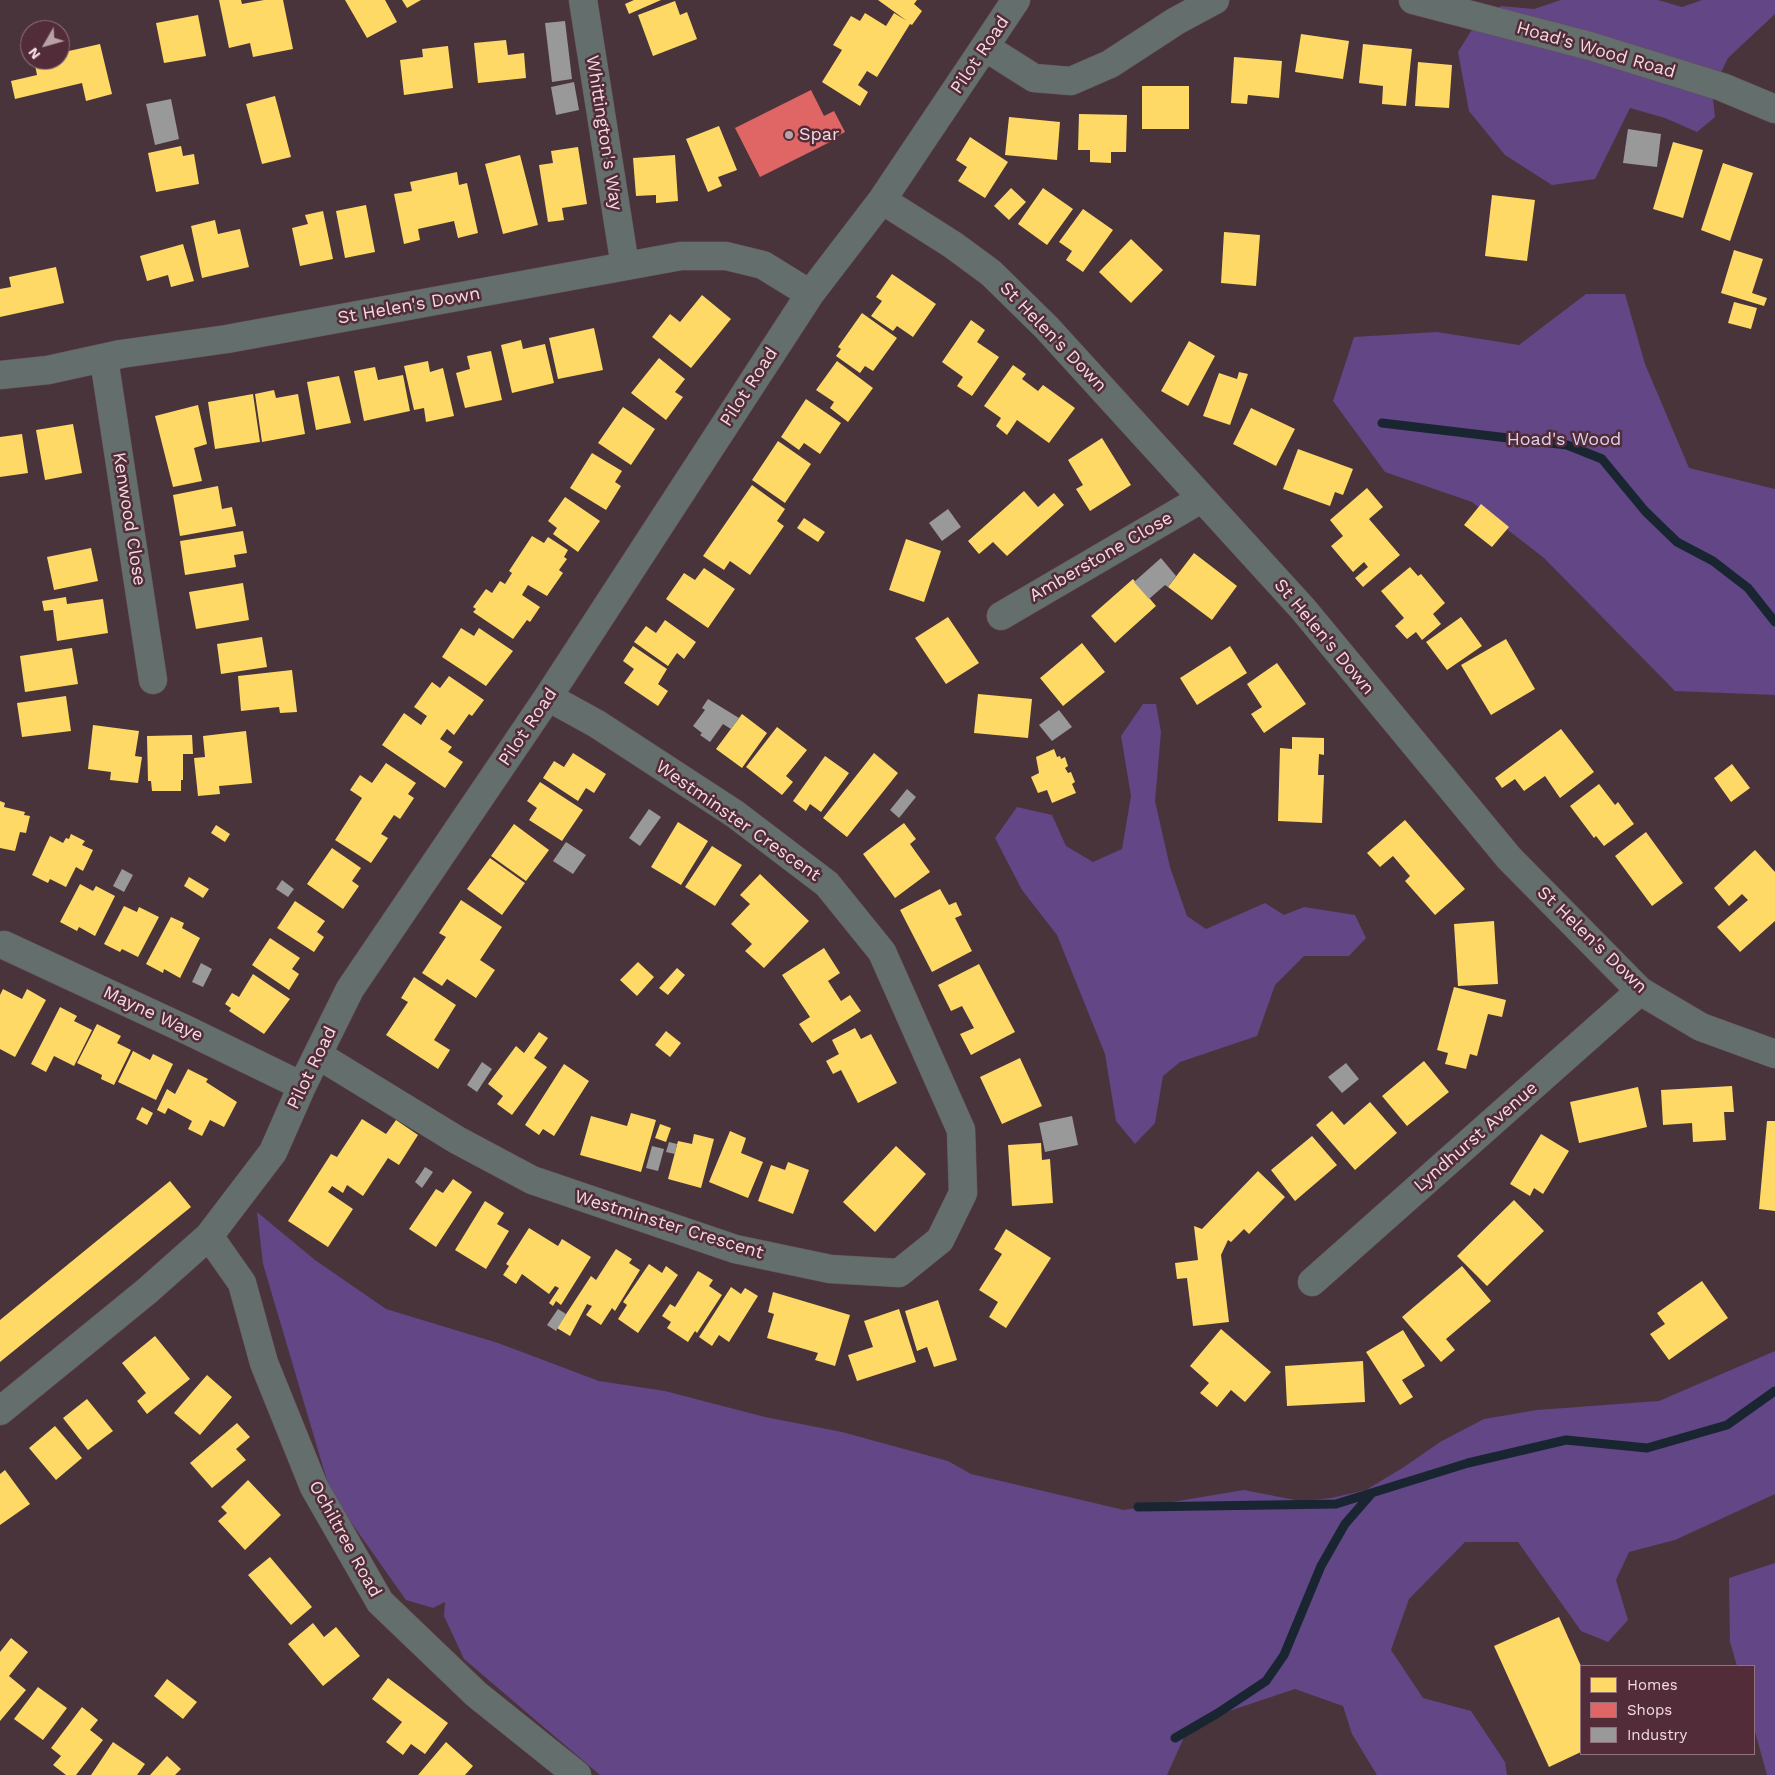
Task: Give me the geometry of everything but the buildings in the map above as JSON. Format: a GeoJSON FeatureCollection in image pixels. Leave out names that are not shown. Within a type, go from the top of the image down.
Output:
{"type":"FeatureCollection","features":[{"type":"Feature","properties":{"kind":"street","name":"Whittington's Way"},"geometry":{"type":"LineString","coordinates":[[583,0],[625,266]]}},
{"type":"Feature","properties":{"kind":"street","name":"Pilot Road"},"geometry":{"type":"LineString","coordinates":[[0,1411],[147,1291],[209,1236],[272,1152],[350,989],[548,696],[810,294],[882,200],[1016,0]]}},
{"type":"Feature","properties":{"kind":"street"},"geometry":{"type":"LineString","coordinates":[[985,47],[1034,78],[1071,81],[1110,64],[1176,21],[1215,0]]}},
{"type":"Feature","properties":{"kind":"street","name":"Hoad's Wood Road"},"geometry":{"type":"LineString","coordinates":[[1413,0],[1590,46],[1722,87],[1775,109]]}},
{"type":"Feature","properties":{"kind":"street","name":"St Helen's Down"},"geometry":{"type":"LineString","coordinates":[[882,200],[991,273],[1047,328],[1303,609],[1509,858],[1640,991],[1701,1026],[1775,1054]]}},
{"type":"Feature","properties":{"kind":"street","name":"St Helen's Down"},"geometry":{"type":"LineString","coordinates":[[0,375],[48,370],[120,354],[227,339],[681,256],[726,256],[763,265],[810,294]]}},
{"type":"Feature","properties":{"kind":"street","name":"Kenwood Close"},"geometry":{"type":"LineString","coordinates":[[104,359],[153,680]]}},
{"type":"Feature","properties":{"kind":"street","name":"Amberstone Close"},"geometry":{"type":"LineString","coordinates":[[1001,616],[1201,499]]}},
{"type":"Feature","properties":{"kind":"street","name":"Westminster Crescent"},"geometry":{"type":"LineString","coordinates":[[318,1055],[457,1140],[532,1180],[735,1250],[830,1269],[898,1273],[940,1240],[963,1193],[961,1130],[882,952],[827,884],[735,814],[597,724],[548,696]]}},
{"type":"Feature","properties":{"kind":"street","name":"Mayne Waye"},"geometry":{"type":"LineString","coordinates":[[4,946],[190,1031],[302,1086]]}},
{"type":"Feature","properties":{"kind":"street","name":"Lyndhurst Avenue"},"geometry":{"type":"LineString","coordinates":[[1312,1282],[1640,991]]}},
{"type":"Feature","properties":{"kind":"street","name":"Ochiltree Road"},"geometry":{"type":"LineString","coordinates":[[209,1236],[242,1283],[264,1363],[314,1487],[380,1602],[476,1694],[577,1775]]}},
{"type":"Feature","properties":{"kind":"green space"},"geometry":{"type":"Polygon","coordinates":[[[1561,0],[1658,0],[1682,7],[1702,0],[1775,0],[1775,14],[1728,58],[1712,91],[1715,117],[1697,132],[1665,118],[1630,108],[1595,179],[1552,185],[1505,155],[1469,111],[1458,52],[1471,31],[1501,6],[1534,9],[1561,0]]]}},
{"type":"Feature","properties":{"kind":"green space","name":"Hoad's Wood"},"geometry":{"type":"Polygon","coordinates":[[[1586,294],[1625,294],[1645,364],[1689,468],[1775,489],[1775,695],[1675,691],[1544,558],[1472,502],[1385,472],[1333,401],[1354,337],[1437,332],[1519,345],[1586,294]]]}},
{"type":"Feature","properties":{"kind":"green space"},"geometry":{"type":"Polygon","coordinates":[[[1143,704],[1156,704],[1161,732],[1155,801],[1170,867],[1187,916],[1206,929],[1265,903],[1284,915],[1304,907],[1355,915],[1366,938],[1349,956],[1304,956],[1275,985],[1257,1036],[1180,1062],[1163,1076],[1155,1123],[1135,1144],[1116,1121],[1105,1054],[1057,935],[1022,890],[995,838],[1017,807],[1052,815],[1066,846],[1093,862],[1122,849],[1131,796],[1121,736],[1143,704]]]}},
{"type":"Feature","properties":{"kind":"green space"},"geometry":{"type":"Polygon","coordinates":[[[257,1212],[315,1260],[386,1309],[498,1343],[599,1381],[665,1391],[765,1417],[842,1432],[948,1461],[971,1474],[1124,1510],[1244,1490],[1300,1501],[1331,1498],[1366,1490],[1440,1442],[1484,1419],[1537,1410],[1659,1401],[1775,1351],[1775,1494],[1675,1540],[1629,1552],[1616,1580],[1628,1620],[1608,1642],[1581,1631],[1518,1542],[1465,1542],[1409,1599],[1391,1650],[1423,1698],[1471,1711],[1505,1762],[1507,1775],[1377,1775],[1352,1734],[1343,1706],[1295,1689],[1190,1724],[1167,1775],[600,1775],[464,1659],[444,1616],[445,1602],[433,1608],[406,1600],[331,1494],[263,1264],[257,1212]]]}},
{"type":"Feature","properties":{"kind":"green space"},"geometry":{"type":"Polygon","coordinates":[[[1775,1563],[1775,1775],[1767,1775],[1755,1732],[1755,1665],[1737,1665],[1730,1642],[1729,1578],[1775,1563]]]}},
{"type":"Feature","properties":{"kind":"waterway"},"geometry":{"type":"LineString","coordinates":[[1382,423],[1567,445],[1602,459],[1645,511],[1677,542],[1713,561],[1748,588],[1775,622]]}},
{"type":"Feature","properties":{"kind":"waterway"},"geometry":{"type":"LineString","coordinates":[[1138,1507],[1336,1504],[1468,1463],[1566,1440],[1647,1448],[1727,1425],[1775,1391]]}},
{"type":"Feature","properties":{"kind":"waterway"},"geometry":{"type":"LineString","coordinates":[[1175,1738],[1218,1713],[1266,1681],[1284,1655],[1321,1566],[1345,1524],[1372,1493]]}},
{"type":"Feature","properties":{"kind":"place","name":"Spar"},"geometry":{"type":"Point","coordinates":[789,135]}}]}
